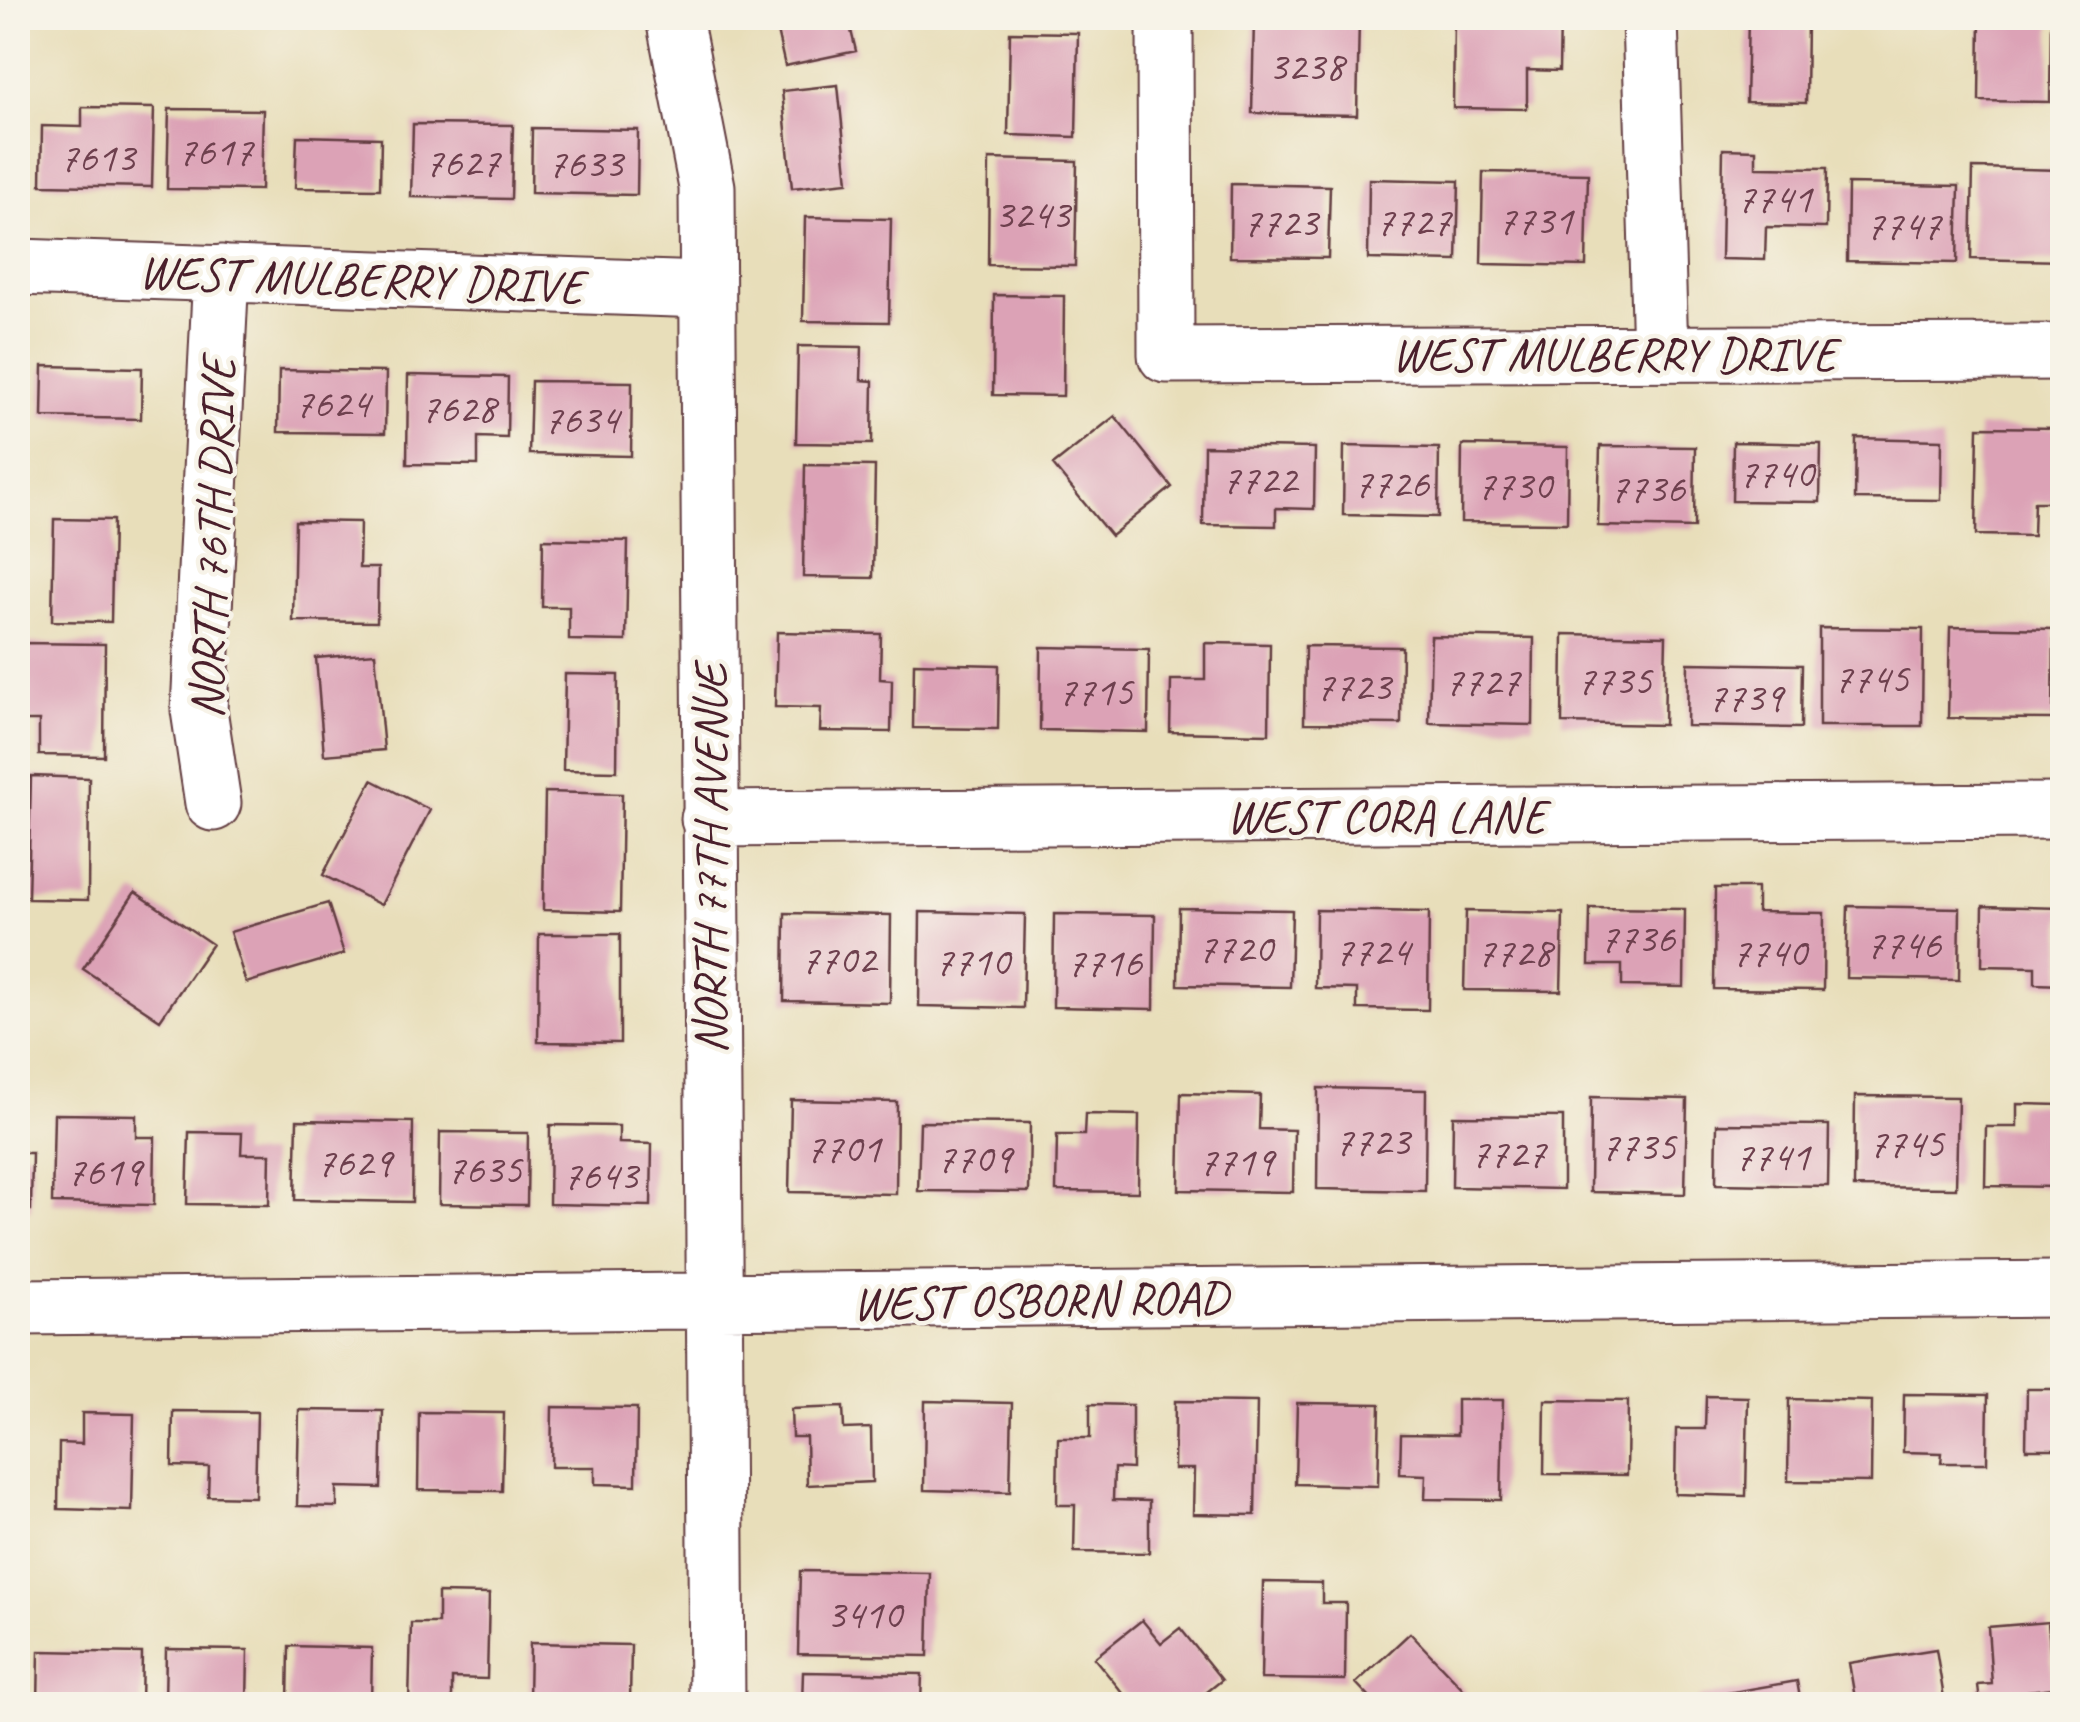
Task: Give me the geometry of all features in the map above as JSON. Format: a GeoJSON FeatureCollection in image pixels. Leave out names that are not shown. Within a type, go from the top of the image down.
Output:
{"type":"FeatureCollection","features":[{"type":"Feature","properties":{"kind":"street","name":"NORTH 77TH AVENUE"},"geometry":{"type":"LineString","coordinates":[[674,18],[707,187],[712,1302],[718,1704]]}},
{"type":"Feature","properties":{"kind":"street","name":"WEST MULBERRY DRIVE"},"geometry":{"type":"LineString","coordinates":[[1165,18],[1166,354],[2062,352]]}},
{"type":"Feature","properties":{"kind":"street"},"geometry":{"type":"LineString","coordinates":[[1650,18],[1660,353]]}},
{"type":"Feature","properties":{"kind":"street","name":"WEST MULBERRY DRIVE"},"geometry":{"type":"LineString","coordinates":[[18,266],[705,290]]}},
{"type":"Feature","properties":{"kind":"street","name":"NORTH 76TH DRIVE"},"geometry":{"type":"LineString","coordinates":[[213,802],[199,710],[221,274]]}},
{"type":"Feature","properties":{"kind":"street","name":"WEST CORA LANE"},"geometry":{"type":"LineString","coordinates":[[709,819],[2062,810]]}},
{"type":"Feature","properties":{"kind":"street","name":"WEST OSBORN ROAD"},"geometry":{"type":"LineString","coordinates":[[18,1306],[2062,1290]]}},
{"type":"Feature","properties":{"kind":"building"},"geometry":{"type":"Polygon","coordinates":[[[774,18],[848,18],[856,51],[785,66],[774,18]]]}},
{"type":"Feature","properties":{"kind":"building"},"geometry":{"type":"Polygon","coordinates":[[[1254,18],[1359,18],[1357,115],[1252,113],[1254,18]]]}},
{"type":"Feature","properties":{"kind":"building"},"geometry":{"type":"Polygon","coordinates":[[[1454,18],[1560,18],[1559,71],[1527,70],[1527,109],[1453,108],[1454,18]]]}},
{"type":"Feature","properties":{"kind":"building"},"geometry":{"type":"Polygon","coordinates":[[[1748,18],[1807,18],[1806,103],[1746,102],[1748,18]]]}},
{"type":"Feature","properties":{"kind":"building"},"geometry":{"type":"Polygon","coordinates":[[[1980,18],[2051,19],[2050,102],[1979,101],[1980,18]]]}},
{"type":"Feature","properties":{"kind":"building"},"geometry":{"type":"Polygon","coordinates":[[[1010,32],[1078,33],[1076,137],[1008,135],[1010,32]]]}},
{"type":"Feature","properties":{"kind":"building"},"geometry":{"type":"Polygon","coordinates":[[[838,85],[848,182],[792,188],[782,91],[838,85]]]}},
{"type":"Feature","properties":{"kind":"building"},"geometry":{"type":"Polygon","coordinates":[[[82,107],[154,108],[152,187],[41,185],[42,126],[82,127],[82,107]]]}},
{"type":"Feature","properties":{"kind":"building"},"geometry":{"type":"Polygon","coordinates":[[[169,109],[263,110],[261,190],[167,189],[169,109]]]}},
{"type":"Feature","properties":{"kind":"building"},"geometry":{"type":"Polygon","coordinates":[[[413,124],[513,125],[511,199],[411,197],[413,124]]]}},
{"type":"Feature","properties":{"kind":"building"},"geometry":{"type":"Polygon","coordinates":[[[532,128],[638,130],[637,195],[531,193],[532,128]]]}},
{"type":"Feature","properties":{"kind":"building"},"geometry":{"type":"Polygon","coordinates":[[[297,136],[381,138],[380,189],[295,188],[297,136]]]}},
{"type":"Feature","properties":{"kind":"building"},"geometry":{"type":"Polygon","coordinates":[[[1723,149],[1756,150],[1756,167],[1827,168],[1826,228],[1766,227],[1765,260],[1721,259],[1723,149]]]}},
{"type":"Feature","properties":{"kind":"building"},"geometry":{"type":"Polygon","coordinates":[[[989,159],[1077,161],[1075,266],[988,265],[989,159]]]}},
{"type":"Feature","properties":{"kind":"building"},"geometry":{"type":"Polygon","coordinates":[[[1973,168],[2062,170],[2062,261],[1971,259],[1973,168]]]}},
{"type":"Feature","properties":{"kind":"building"},"geometry":{"type":"Polygon","coordinates":[[[1483,172],[1588,174],[1586,266],[1481,264],[1483,172]]]}},
{"type":"Feature","properties":{"kind":"building"},"geometry":{"type":"Polygon","coordinates":[[[1369,179],[1459,181],[1457,261],[1368,259],[1369,179]]]}},
{"type":"Feature","properties":{"kind":"building"},"geometry":{"type":"Polygon","coordinates":[[[1231,184],[1330,186],[1328,258],[1230,257],[1231,184]]]}},
{"type":"Feature","properties":{"kind":"building"},"geometry":{"type":"Polygon","coordinates":[[[1848,184],[1959,186],[1957,263],[1847,261],[1848,184]]]}},
{"type":"Feature","properties":{"kind":"building"},"geometry":{"type":"Polygon","coordinates":[[[805,217],[891,219],[889,322],[803,321],[805,217]]]}},
{"type":"Feature","properties":{"kind":"building"},"geometry":{"type":"Polygon","coordinates":[[[994,295],[1064,296],[1063,396],[993,395],[994,295]]]}},
{"type":"Feature","properties":{"kind":"building"},"geometry":{"type":"Polygon","coordinates":[[[798,346],[862,347],[861,380],[873,381],[872,444],[796,443],[798,346]]]}},
{"type":"Feature","properties":{"kind":"building"},"geometry":{"type":"Polygon","coordinates":[[[43,366],[142,368],[141,419],[42,417],[43,366]]]}},
{"type":"Feature","properties":{"kind":"building"},"geometry":{"type":"Polygon","coordinates":[[[279,370],[386,372],[385,433],[278,432],[279,370]]]}},
{"type":"Feature","properties":{"kind":"building"},"geometry":{"type":"Polygon","coordinates":[[[408,375],[508,377],[507,438],[478,437],[478,465],[407,464],[408,375]]]}},
{"type":"Feature","properties":{"kind":"building"},"geometry":{"type":"Polygon","coordinates":[[[531,381],[632,382],[631,456],[529,454],[531,381]]]}},
{"type":"Feature","properties":{"kind":"building"},"geometry":{"type":"Polygon","coordinates":[[[1115,416],[1172,487],[1111,536],[1053,465],[1115,416]]]}},
{"type":"Feature","properties":{"kind":"building"},"geometry":{"type":"Polygon","coordinates":[[[1978,427],[2062,428],[2062,502],[2034,502],[2033,536],[1976,535],[1978,427]]]}},
{"type":"Feature","properties":{"kind":"building"},"geometry":{"type":"Polygon","coordinates":[[[1856,438],[1942,440],[1941,500],[1855,499],[1856,438]]]}},
{"type":"Feature","properties":{"kind":"building"},"geometry":{"type":"Polygon","coordinates":[[[1733,442],[1821,444],[1820,502],[1732,501],[1733,442]]]}},
{"type":"Feature","properties":{"kind":"building"},"geometry":{"type":"Polygon","coordinates":[[[1462,445],[1568,447],[1567,523],[1461,522],[1462,445]]]}},
{"type":"Feature","properties":{"kind":"building"},"geometry":{"type":"Polygon","coordinates":[[[1204,446],[1315,448],[1314,509],[1276,508],[1276,526],[1203,525],[1204,446]]]}},
{"type":"Feature","properties":{"kind":"building"},"geometry":{"type":"Polygon","coordinates":[[[1344,446],[1439,448],[1438,517],[1343,515],[1344,446]]]}},
{"type":"Feature","properties":{"kind":"building"},"geometry":{"type":"Polygon","coordinates":[[[1600,446],[1695,447],[1694,528],[1598,526],[1600,446]]]}},
{"type":"Feature","properties":{"kind":"building"},"geometry":{"type":"Polygon","coordinates":[[[805,465],[875,466],[873,578],[803,577],[805,465]]]}},
{"type":"Feature","properties":{"kind":"building"},"geometry":{"type":"Polygon","coordinates":[[[54,519],[113,520],[111,622],[52,621],[54,519]]]}},
{"type":"Feature","properties":{"kind":"building"},"geometry":{"type":"Polygon","coordinates":[[[295,521],[360,522],[359,568],[378,568],[377,622],[293,621],[295,521]]]}},
{"type":"Feature","properties":{"kind":"building"},"geometry":{"type":"Polygon","coordinates":[[[543,539],[628,541],[626,641],[569,640],[569,607],[542,607],[543,539]]]}},
{"type":"Feature","properties":{"kind":"building"},"geometry":{"type":"Polygon","coordinates":[[[1950,627],[2054,629],[2053,719],[1948,718],[1950,627]]]}},
{"type":"Feature","properties":{"kind":"building"},"geometry":{"type":"Polygon","coordinates":[[[1819,628],[1923,629],[1922,726],[1819,726],[1819,628]]]}},
{"type":"Feature","properties":{"kind":"building"},"geometry":{"type":"Polygon","coordinates":[[[777,632],[881,634],[880,679],[892,680],[891,732],[820,731],[821,708],[775,707],[777,632]]]}},
{"type":"Feature","properties":{"kind":"building"},"geometry":{"type":"Polygon","coordinates":[[[1563,634],[1666,636],[1664,725],[1562,723],[1563,634]]]}},
{"type":"Feature","properties":{"kind":"building"},"geometry":{"type":"Polygon","coordinates":[[[1431,636],[1534,638],[1533,725],[1429,723],[1431,636]]]}},
{"type":"Feature","properties":{"kind":"building"},"geometry":{"type":"Polygon","coordinates":[[[18,643],[105,644],[104,756],[39,755],[39,721],[18,721],[18,643]]]}},
{"type":"Feature","properties":{"kind":"building"},"geometry":{"type":"Polygon","coordinates":[[[1205,643],[1270,644],[1269,734],[1170,732],[1171,680],[1205,680],[1205,643]]]}},
{"type":"Feature","properties":{"kind":"building"},"geometry":{"type":"Polygon","coordinates":[[[1305,646],[1402,647],[1401,724],[1304,723],[1305,646]]]}},
{"type":"Feature","properties":{"kind":"building"},"geometry":{"type":"Polygon","coordinates":[[[1041,647],[1149,649],[1148,732],[1040,730],[1041,647]]]}},
{"type":"Feature","properties":{"kind":"building"},"geometry":{"type":"Polygon","coordinates":[[[375,653],[384,750],[324,755],[316,658],[375,653]]]}},
{"type":"Feature","properties":{"kind":"building"},"geometry":{"type":"Polygon","coordinates":[[[914,663],[999,665],[998,729],[913,728],[914,663]]]}},
{"type":"Feature","properties":{"kind":"building"},"geometry":{"type":"Polygon","coordinates":[[[1688,663],[1802,665],[1801,728],[1687,726],[1688,663]]]}},
{"type":"Feature","properties":{"kind":"building"},"geometry":{"type":"Polygon","coordinates":[[[565,674],[618,675],[617,771],[563,770],[565,674]]]}},
{"type":"Feature","properties":{"kind":"building"},"geometry":{"type":"Polygon","coordinates":[[[31,776],[89,778],[88,900],[28,899],[31,776]]]}},
{"type":"Feature","properties":{"kind":"building"},"geometry":{"type":"Polygon","coordinates":[[[372,780],[430,810],[381,905],[323,875],[372,780]]]}},
{"type":"Feature","properties":{"kind":"building"},"geometry":{"type":"Polygon","coordinates":[[[545,792],[622,794],[620,912],[543,910],[545,792]]]}},
{"type":"Feature","properties":{"kind":"building"},"geometry":{"type":"Polygon","coordinates":[[[1715,888],[1757,888],[1757,912],[1824,913],[1823,990],[1714,989],[1715,888]]]}},
{"type":"Feature","properties":{"kind":"building"},"geometry":{"type":"Polygon","coordinates":[[[135,892],[212,944],[160,1020],[83,969],[135,892]]]}},
{"type":"Feature","properties":{"kind":"building"},"geometry":{"type":"Polygon","coordinates":[[[328,903],[344,954],[246,983],[230,932],[328,903]]]}},
{"type":"Feature","properties":{"kind":"building"},"geometry":{"type":"Polygon","coordinates":[[[1848,906],[1960,908],[1959,980],[1846,978],[1848,906]]]}},
{"type":"Feature","properties":{"kind":"building"},"geometry":{"type":"Polygon","coordinates":[[[1983,906],[2062,908],[2062,985],[2035,984],[2035,967],[1982,966],[1983,906]]]}},
{"type":"Feature","properties":{"kind":"building"},"geometry":{"type":"Polygon","coordinates":[[[1179,908],[1292,910],[1290,987],[1178,985],[1179,908]]]}},
{"type":"Feature","properties":{"kind":"building"},"geometry":{"type":"Polygon","coordinates":[[[1590,908],[1685,909],[1684,987],[1622,986],[1622,965],[1589,965],[1590,908]]]}},
{"type":"Feature","properties":{"kind":"building"},"geometry":{"type":"Polygon","coordinates":[[[1316,910],[1429,912],[1428,1010],[1357,1009],[1357,989],[1315,988],[1316,910]]]}},
{"type":"Feature","properties":{"kind":"building"},"geometry":{"type":"Polygon","coordinates":[[[1466,911],[1563,913],[1561,991],[1464,990],[1466,911]]]}},
{"type":"Feature","properties":{"kind":"building"},"geometry":{"type":"Polygon","coordinates":[[[920,912],[1025,914],[1023,1008],[919,1006],[920,912]]]}},
{"type":"Feature","properties":{"kind":"building"},"geometry":{"type":"Polygon","coordinates":[[[785,913],[891,915],[890,1003],[784,1001],[785,913]]]}},
{"type":"Feature","properties":{"kind":"building"},"geometry":{"type":"Polygon","coordinates":[[[1054,914],[1155,915],[1154,1009],[1053,1007],[1054,914]]]}},
{"type":"Feature","properties":{"kind":"building"},"geometry":{"type":"Polygon","coordinates":[[[539,934],[620,934],[620,1043],[538,1042],[539,934]]]}},
{"type":"Feature","properties":{"kind":"building"},"geometry":{"type":"Polygon","coordinates":[[[1318,1088],[1426,1090],[1425,1191],[1317,1189],[1318,1088]]]}},
{"type":"Feature","properties":{"kind":"building"},"geometry":{"type":"Polygon","coordinates":[[[1181,1093],[1260,1095],[1259,1129],[1294,1130],[1293,1192],[1179,1190],[1181,1093]]]}},
{"type":"Feature","properties":{"kind":"building"},"geometry":{"type":"Polygon","coordinates":[[[1855,1096],[1958,1097],[1956,1188],[1854,1187],[1855,1096]]]}},
{"type":"Feature","properties":{"kind":"building"},"geometry":{"type":"Polygon","coordinates":[[[1591,1097],[1687,1099],[1685,1194],[1590,1192],[1591,1097]]]}},
{"type":"Feature","properties":{"kind":"building"},"geometry":{"type":"Polygon","coordinates":[[[791,1100],[897,1102],[896,1194],[789,1192],[791,1100]]]}},
{"type":"Feature","properties":{"kind":"building"},"geometry":{"type":"Polygon","coordinates":[[[2017,1104],[2062,1105],[2062,1187],[1985,1186],[1986,1127],[2017,1127],[2017,1104]]]}},
{"type":"Feature","properties":{"kind":"building"},"geometry":{"type":"Polygon","coordinates":[[[54,1114],[136,1115],[136,1137],[155,1137],[154,1205],[52,1203],[54,1114]]]}},
{"type":"Feature","properties":{"kind":"building"},"geometry":{"type":"Polygon","coordinates":[[[1085,1114],[1139,1115],[1138,1192],[1056,1191],[1057,1135],[1084,1135],[1085,1114]]]}},
{"type":"Feature","properties":{"kind":"building"},"geometry":{"type":"Polygon","coordinates":[[[1453,1116],[1563,1117],[1563,1189],[1452,1187],[1453,1116]]]}},
{"type":"Feature","properties":{"kind":"building"},"geometry":{"type":"Polygon","coordinates":[[[297,1120],[413,1122],[412,1202],[295,1200],[297,1120]]]}},
{"type":"Feature","properties":{"kind":"building"},"geometry":{"type":"Polygon","coordinates":[[[920,1122],[1030,1123],[1029,1192],[918,1191],[920,1122]]]}},
{"type":"Feature","properties":{"kind":"building"},"geometry":{"type":"Polygon","coordinates":[[[1717,1124],[1829,1125],[1828,1186],[1716,1184],[1717,1124]]]}},
{"type":"Feature","properties":{"kind":"building"},"geometry":{"type":"Polygon","coordinates":[[[550,1125],[619,1126],[619,1143],[652,1144],[651,1206],[549,1204],[550,1125]]]}},
{"type":"Feature","properties":{"kind":"building"},"geometry":{"type":"Polygon","coordinates":[[[189,1132],[242,1133],[241,1154],[270,1154],[269,1205],[187,1204],[189,1132]]]}},
{"type":"Feature","properties":{"kind":"building"},"geometry":{"type":"Polygon","coordinates":[[[440,1132],[528,1133],[527,1205],[439,1204],[440,1132]]]}},
{"type":"Feature","properties":{"kind":"building"},"geometry":{"type":"Polygon","coordinates":[[[18,1153],[32,1153],[31,1210],[18,1210],[18,1153]]]}},
{"type":"Feature","properties":{"kind":"building"},"geometry":{"type":"Polygon","coordinates":[[[2027,1389],[2062,1389],[2062,1449],[2026,1449],[2027,1389]]]}},
{"type":"Feature","properties":{"kind":"building"},"geometry":{"type":"Polygon","coordinates":[[[1904,1394],[1988,1395],[1987,1463],[1941,1463],[1942,1453],[1903,1452],[1904,1394]]]}},
{"type":"Feature","properties":{"kind":"building"},"geometry":{"type":"Polygon","coordinates":[[[1706,1396],[1748,1397],[1746,1496],[1675,1494],[1676,1429],[1705,1429],[1706,1396]]]}},
{"type":"Feature","properties":{"kind":"building"},"geometry":{"type":"Polygon","coordinates":[[[1789,1399],[1872,1401],[1871,1482],[1788,1481],[1789,1399]]]}},
{"type":"Feature","properties":{"kind":"building"},"geometry":{"type":"Polygon","coordinates":[[[1457,1400],[1503,1400],[1501,1500],[1425,1499],[1426,1475],[1400,1474],[1401,1434],[1457,1435],[1457,1400]]]}},
{"type":"Feature","properties":{"kind":"building"},"geometry":{"type":"Polygon","coordinates":[[[1545,1400],[1628,1401],[1627,1475],[1544,1474],[1545,1400]]]}},
{"type":"Feature","properties":{"kind":"building"},"geometry":{"type":"Polygon","coordinates":[[[925,1401],[1012,1403],[1010,1492],[924,1490],[925,1401]]]}},
{"type":"Feature","properties":{"kind":"building"},"geometry":{"type":"Polygon","coordinates":[[[1175,1401],[1257,1402],[1255,1515],[1193,1514],[1194,1469],[1174,1469],[1175,1401]]]}},
{"type":"Feature","properties":{"kind":"building"},"geometry":{"type":"Polygon","coordinates":[[[1297,1403],[1380,1404],[1378,1486],[1295,1484],[1297,1403]]]}},
{"type":"Feature","properties":{"kind":"building"},"geometry":{"type":"Polygon","coordinates":[[[1090,1404],[1132,1405],[1132,1469],[1114,1468],[1113,1500],[1149,1501],[1149,1553],[1074,1552],[1075,1505],[1057,1505],[1058,1438],[1090,1438],[1090,1404]]]}},
{"type":"Feature","properties":{"kind":"building"},"geometry":{"type":"Polygon","coordinates":[[[552,1407],[637,1408],[636,1485],[595,1484],[595,1467],[551,1467],[552,1407]]]}},
{"type":"Feature","properties":{"kind":"building"},"geometry":{"type":"Polygon","coordinates":[[[843,1407],[844,1429],[871,1428],[872,1482],[807,1485],[806,1437],[792,1437],[791,1409],[843,1407]]]}},
{"type":"Feature","properties":{"kind":"building"},"geometry":{"type":"Polygon","coordinates":[[[299,1410],[383,1411],[381,1488],[337,1487],[337,1507],[297,1506],[299,1410]]]}},
{"type":"Feature","properties":{"kind":"building"},"geometry":{"type":"Polygon","coordinates":[[[173,1411],[257,1412],[255,1497],[208,1496],[209,1467],[172,1466],[173,1411]]]}},
{"type":"Feature","properties":{"kind":"building"},"geometry":{"type":"Polygon","coordinates":[[[419,1412],[504,1413],[502,1491],[418,1490],[419,1412]]]}},
{"type":"Feature","properties":{"kind":"building"},"geometry":{"type":"Polygon","coordinates":[[[82,1413],[134,1414],[132,1511],[58,1509],[59,1443],[82,1444],[82,1413]]]}},
{"type":"Feature","properties":{"kind":"building"},"geometry":{"type":"Polygon","coordinates":[[[800,1571],[930,1573],[928,1656],[798,1654],[800,1571]]]}},
{"type":"Feature","properties":{"kind":"building"},"geometry":{"type":"Polygon","coordinates":[[[1263,1582],[1322,1583],[1322,1603],[1346,1603],[1345,1680],[1261,1679],[1263,1582]]]}},
{"type":"Feature","properties":{"kind":"building"},"geometry":{"type":"Polygon","coordinates":[[[438,1593],[489,1594],[487,1679],[452,1678],[452,1704],[409,1704],[411,1623],[438,1623],[438,1593]]]}},
{"type":"Feature","properties":{"kind":"building"},"geometry":{"type":"Polygon","coordinates":[[[1142,1620],[1161,1643],[1180,1628],[1222,1680],[1192,1704],[1132,1704],[1094,1658],[1142,1620]]]}},
{"type":"Feature","properties":{"kind":"building"},"geometry":{"type":"Polygon","coordinates":[[[2048,1622],[2053,1688],[2027,1691],[2028,1704],[1980,1704],[1978,1685],[1992,1684],[1988,1627],[2048,1622]]]}},
{"type":"Feature","properties":{"kind":"building"},"geometry":{"type":"Polygon","coordinates":[[[1410,1633],[1466,1692],[1453,1704],[1376,1704],[1356,1683],[1410,1633]]]}},
{"type":"Feature","properties":{"kind":"building"},"geometry":{"type":"Polygon","coordinates":[[[530,1643],[631,1645],[630,1702],[529,1700],[530,1643]]]}},
{"type":"Feature","properties":{"kind":"building"},"geometry":{"type":"Polygon","coordinates":[[[289,1646],[372,1648],[371,1704],[288,1704],[289,1646]]]}},
{"type":"Feature","properties":{"kind":"building"},"geometry":{"type":"Polygon","coordinates":[[[166,1649],[248,1650],[247,1704],[165,1704],[166,1649]]]}},
{"type":"Feature","properties":{"kind":"building"},"geometry":{"type":"Polygon","coordinates":[[[1936,1649],[1945,1704],[1856,1704],[1849,1663],[1936,1649]]]}},
{"type":"Feature","properties":{"kind":"building"},"geometry":{"type":"Polygon","coordinates":[[[39,1651],[142,1653],[141,1704],[38,1704],[39,1651]]]}},
{"type":"Feature","properties":{"kind":"building"},"geometry":{"type":"Polygon","coordinates":[[[803,1672],[922,1674],[921,1704],[802,1704],[803,1672]]]}},
{"type":"Feature","properties":{"kind":"building"},"geometry":{"type":"Polygon","coordinates":[[[1797,1681],[1801,1704],[1699,1704],[1698,1698],[1797,1681]]]}}]}
